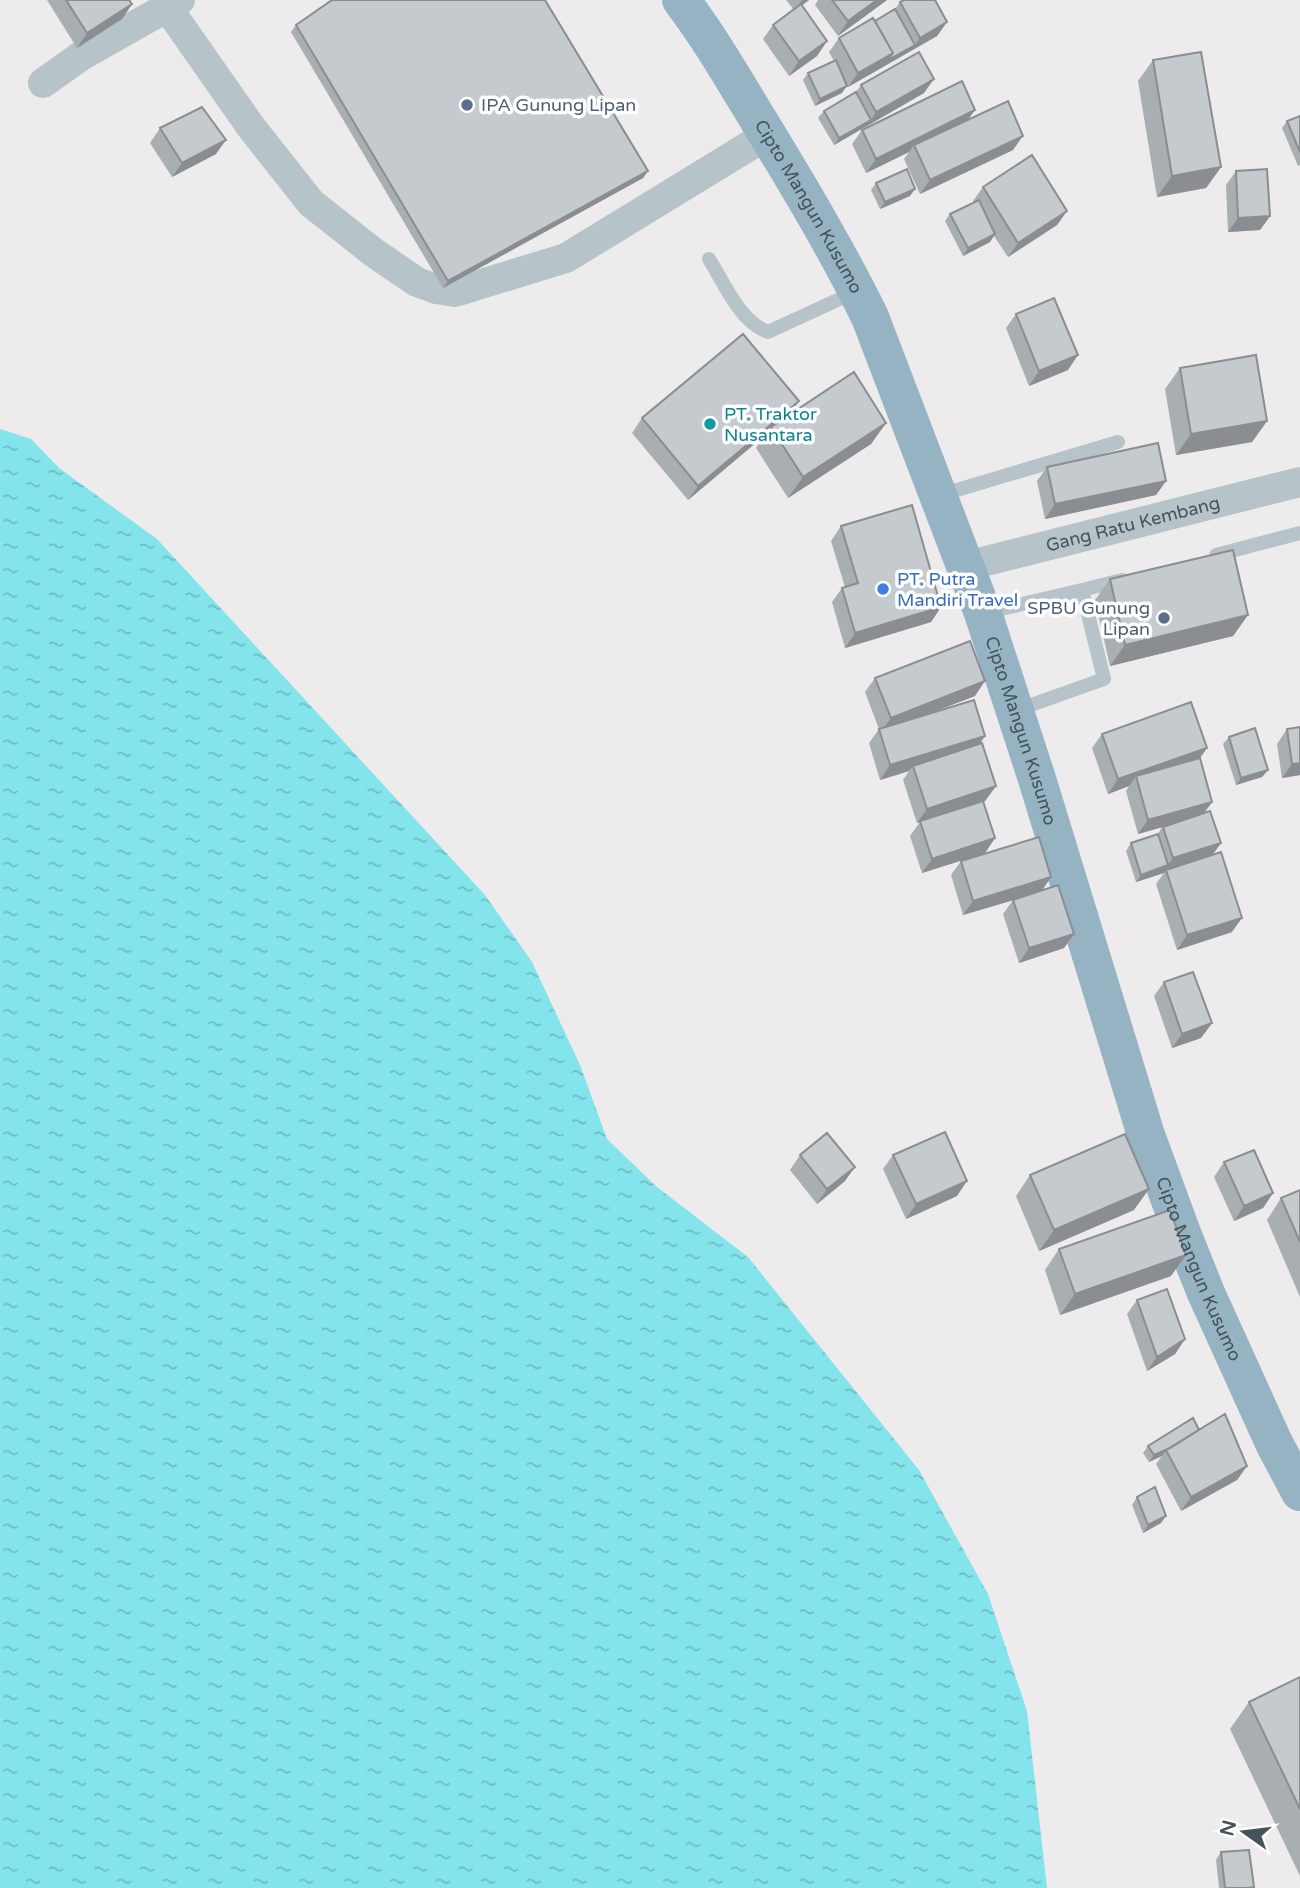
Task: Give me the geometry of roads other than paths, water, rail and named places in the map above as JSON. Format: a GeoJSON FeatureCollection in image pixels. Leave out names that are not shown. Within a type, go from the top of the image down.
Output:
{"type":"FeatureCollection","features":[{"type":"Feature","properties":{"kind":"highway","name":"Cipto Mangun Kusumo"},"geometry":{"type":"LineString","coordinates":[[681,0],[701,26],[767,135],[870,317],[983,613],[1146,1135],[1211,1306],[1274,1443],[1300,1492]]}},
{"type":"Feature","properties":{"kind":"street"},"geometry":{"type":"LineString","coordinates":[[43,83],[81,55],[174,4],[251,127],[311,203],[373,252],[417,282],[455,292],[566,258],[767,135]]}},
{"type":"Feature","properties":{"kind":"street","name":"Gang Ratu Kembang"},"geometry":{"type":"LineString","coordinates":[[966,566],[1300,482]]}},
{"type":"Feature","properties":{"kind":"lane"},"geometry":{"type":"LineString","coordinates":[[709,258],[745,317],[756,328],[768,332],[857,291]]}},
{"type":"Feature","properties":{"kind":"lane"},"geometry":{"type":"LineString","coordinates":[[939,495],[1118,442]]}},
{"type":"Feature","properties":{"kind":"lane"},"geometry":{"type":"LineString","coordinates":[[1198,560],[1300,533]]}},
{"type":"Feature","properties":{"kind":"lane"},"geometry":{"type":"LineString","coordinates":[[983,613],[1133,577]]}},
{"type":"Feature","properties":{"kind":"lane"},"geometry":{"type":"LineString","coordinates":[[1015,711],[1104,679],[1082,590]]}},
{"type":"Feature","properties":{"kind":"water"},"geometry":{"type":"Polygon","coordinates":[[[0,429],[31,439],[59,468],[157,539],[485,895],[532,962],[580,1065],[607,1139],[657,1187],[748,1257],[919,1470],[988,1594],[1027,1711],[1047,1888],[0,1888],[0,429]]]}},
{"type":"Feature","properties":{"kind":"place","name":"IPA Gunung Lipan"},"geometry":{"type":"Point","coordinates":[467,105]}},
{"type":"Feature","properties":{"kind":"place","name":"PT. Traktor Nusantara"},"geometry":{"type":"Point","coordinates":[710,424]}},
{"type":"Feature","properties":{"kind":"place","name":"PT. Putra Mandiri Travel"},"geometry":{"type":"Point","coordinates":[883,589]}},
{"type":"Feature","properties":{"kind":"place","name":"SPBU Gunung Lipan"},"geometry":{"type":"Point","coordinates":[1164,618]}}]}
